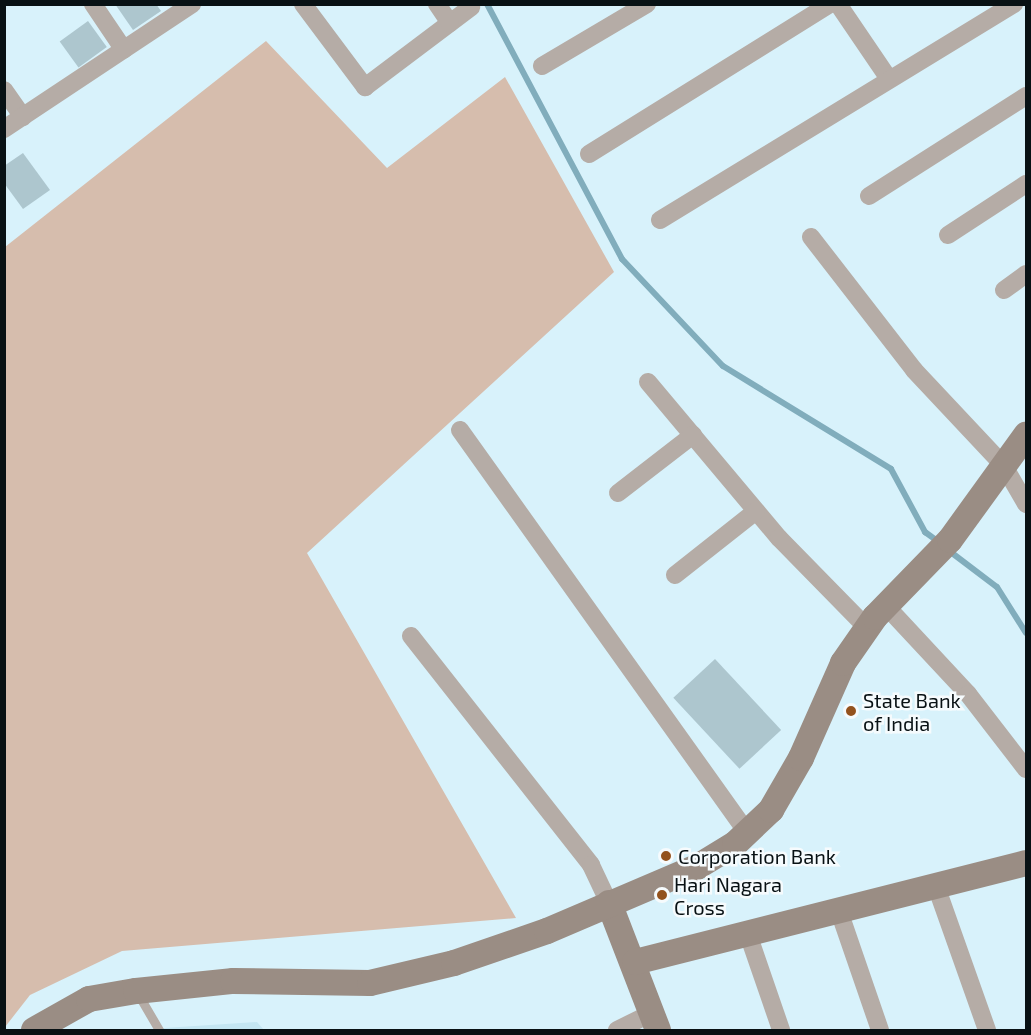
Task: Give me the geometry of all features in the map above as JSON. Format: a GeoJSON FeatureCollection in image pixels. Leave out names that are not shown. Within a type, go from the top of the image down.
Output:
{"type":"FeatureCollection","features":[{"type":"Feature","properties":{"kind":"main road"},"geometry":{"type":"LineString","coordinates":[[34,1030],[88,999],[136,991],[233,981],[370,983],[454,963],[547,931],[697,867],[747,832],[771,810],[801,758],[843,663],[867,628],[943,547],[1026,435]]}},
{"type":"Feature","properties":{"kind":"main road"},"geometry":{"type":"LineString","coordinates":[[635,962],[1026,863]]}},
{"type":"Feature","properties":{"kind":"main road"},"geometry":{"type":"LineString","coordinates":[[609,903],[635,962],[655,1022]]}},
{"type":"Feature","properties":{"kind":"street"},"geometry":{"type":"LineString","coordinates":[[93,4],[124,50]]}},
{"type":"Feature","properties":{"kind":"street"},"geometry":{"type":"LineString","coordinates":[[4,129],[192,4]]}},
{"type":"Feature","properties":{"kind":"street"},"geometry":{"type":"LineString","coordinates":[[303,4],[365,87],[471,7]]}},
{"type":"Feature","properties":{"kind":"street"},"geometry":{"type":"LineString","coordinates":[[437,4],[450,23]]}},
{"type":"Feature","properties":{"kind":"street"},"geometry":{"type":"LineString","coordinates":[[542,66],[647,4]]}},
{"type":"Feature","properties":{"kind":"street"},"geometry":{"type":"LineString","coordinates":[[589,154],[830,4]]}},
{"type":"Feature","properties":{"kind":"street"},"geometry":{"type":"LineString","coordinates":[[838,4],[889,79]]}},
{"type":"Feature","properties":{"kind":"street"},"geometry":{"type":"LineString","coordinates":[[660,220],[1014,4]]}},
{"type":"Feature","properties":{"kind":"street"},"geometry":{"type":"LineString","coordinates":[[4,90],[23,117]]}},
{"type":"Feature","properties":{"kind":"street"},"geometry":{"type":"LineString","coordinates":[[869,196],[1026,96]]}},
{"type":"Feature","properties":{"kind":"street"},"geometry":{"type":"LineString","coordinates":[[948,235],[1026,184]]}},
{"type":"Feature","properties":{"kind":"street"},"geometry":{"type":"LineString","coordinates":[[811,237],[914,370],[1004,466],[1026,504]]}},
{"type":"Feature","properties":{"kind":"street"},"geometry":{"type":"LineString","coordinates":[[1004,290],[1026,274]]}},
{"type":"Feature","properties":{"kind":"street"},"geometry":{"type":"LineString","coordinates":[[648,382],[756,511],[867,628]]}},
{"type":"Feature","properties":{"kind":"street"},"geometry":{"type":"LineString","coordinates":[[460,430],[747,832]]}},
{"type":"Feature","properties":{"kind":"street"},"geometry":{"type":"LineString","coordinates":[[618,493],[693,435]]}},
{"type":"Feature","properties":{"kind":"street"},"geometry":{"type":"LineString","coordinates":[[675,575],[756,511]]}},
{"type":"Feature","properties":{"kind":"street"},"geometry":{"type":"LineString","coordinates":[[887,607],[968,694],[1026,770]]}},
{"type":"Feature","properties":{"kind":"street"},"geometry":{"type":"LineString","coordinates":[[411,636],[591,865],[609,903]]}},
{"type":"Feature","properties":{"kind":"street"},"geometry":{"type":"LineString","coordinates":[[936,886],[987,1030]]}},
{"type":"Feature","properties":{"kind":"street"},"geometry":{"type":"LineString","coordinates":[[839,911],[880,1030]]}},
{"type":"Feature","properties":{"kind":"street"},"geometry":{"type":"LineString","coordinates":[[748,934],[781,1030]]}},
{"type":"Feature","properties":{"kind":"street"},"geometry":{"type":"LineString","coordinates":[[617,1030],[655,1022]]}},
{"type":"Feature","properties":{"kind":"lane"},"geometry":{"type":"LineString","coordinates":[[136,991],[159,1030]]}},
{"type":"Feature","properties":{"kind":"shaded area"},"geometry":{"type":"Polygon","coordinates":[[[266,41],[387,168],[505,77],[614,272],[307,553],[516,918],[122,951],[30,995],[5,1027],[5,247],[266,41]]]}},
{"type":"Feature","properties":{"kind":"shaded area"},"geometry":{"type":"Polygon","coordinates":[[[257,1022],[264,1030],[134,1030],[257,1022]]]}},
{"type":"Feature","properties":{"kind":"building"},"geometry":{"type":"Polygon","coordinates":[[[115,4],[156,4],[161,11],[133,30],[115,4]]]}},
{"type":"Feature","properties":{"kind":"building"},"geometry":{"type":"Polygon","coordinates":[[[88,21],[107,47],[78,67],[60,42],[88,21]]]}},
{"type":"Feature","properties":{"kind":"building"},"geometry":{"type":"Polygon","coordinates":[[[23,153],[50,190],[23,209],[4,183],[4,166],[23,153]]]}},
{"type":"Feature","properties":{"kind":"building"},"geometry":{"type":"Polygon","coordinates":[[[715,659],[781,730],[739,769],[673,698],[715,659]]]}},
{"type":"Feature","properties":{"kind":"waterway"},"geometry":{"type":"LineString","coordinates":[[487,4],[622,259],[723,366],[891,469],[925,532],[940,543]]}},
{"type":"Feature","properties":{"kind":"waterway"},"geometry":{"type":"LineString","coordinates":[[948,550],[997,587],[1026,633]]}},
{"type":"Feature","properties":{"kind":"place","name":"State Bank of India"},"geometry":{"type":"Point","coordinates":[851,711]}},
{"type":"Feature","properties":{"kind":"place","name":"Corporation Bank"},"geometry":{"type":"Point","coordinates":[666,856]}},
{"type":"Feature","properties":{"kind":"place","name":"Hari Nagara Cross"},"geometry":{"type":"Point","coordinates":[662,895]}}]}
